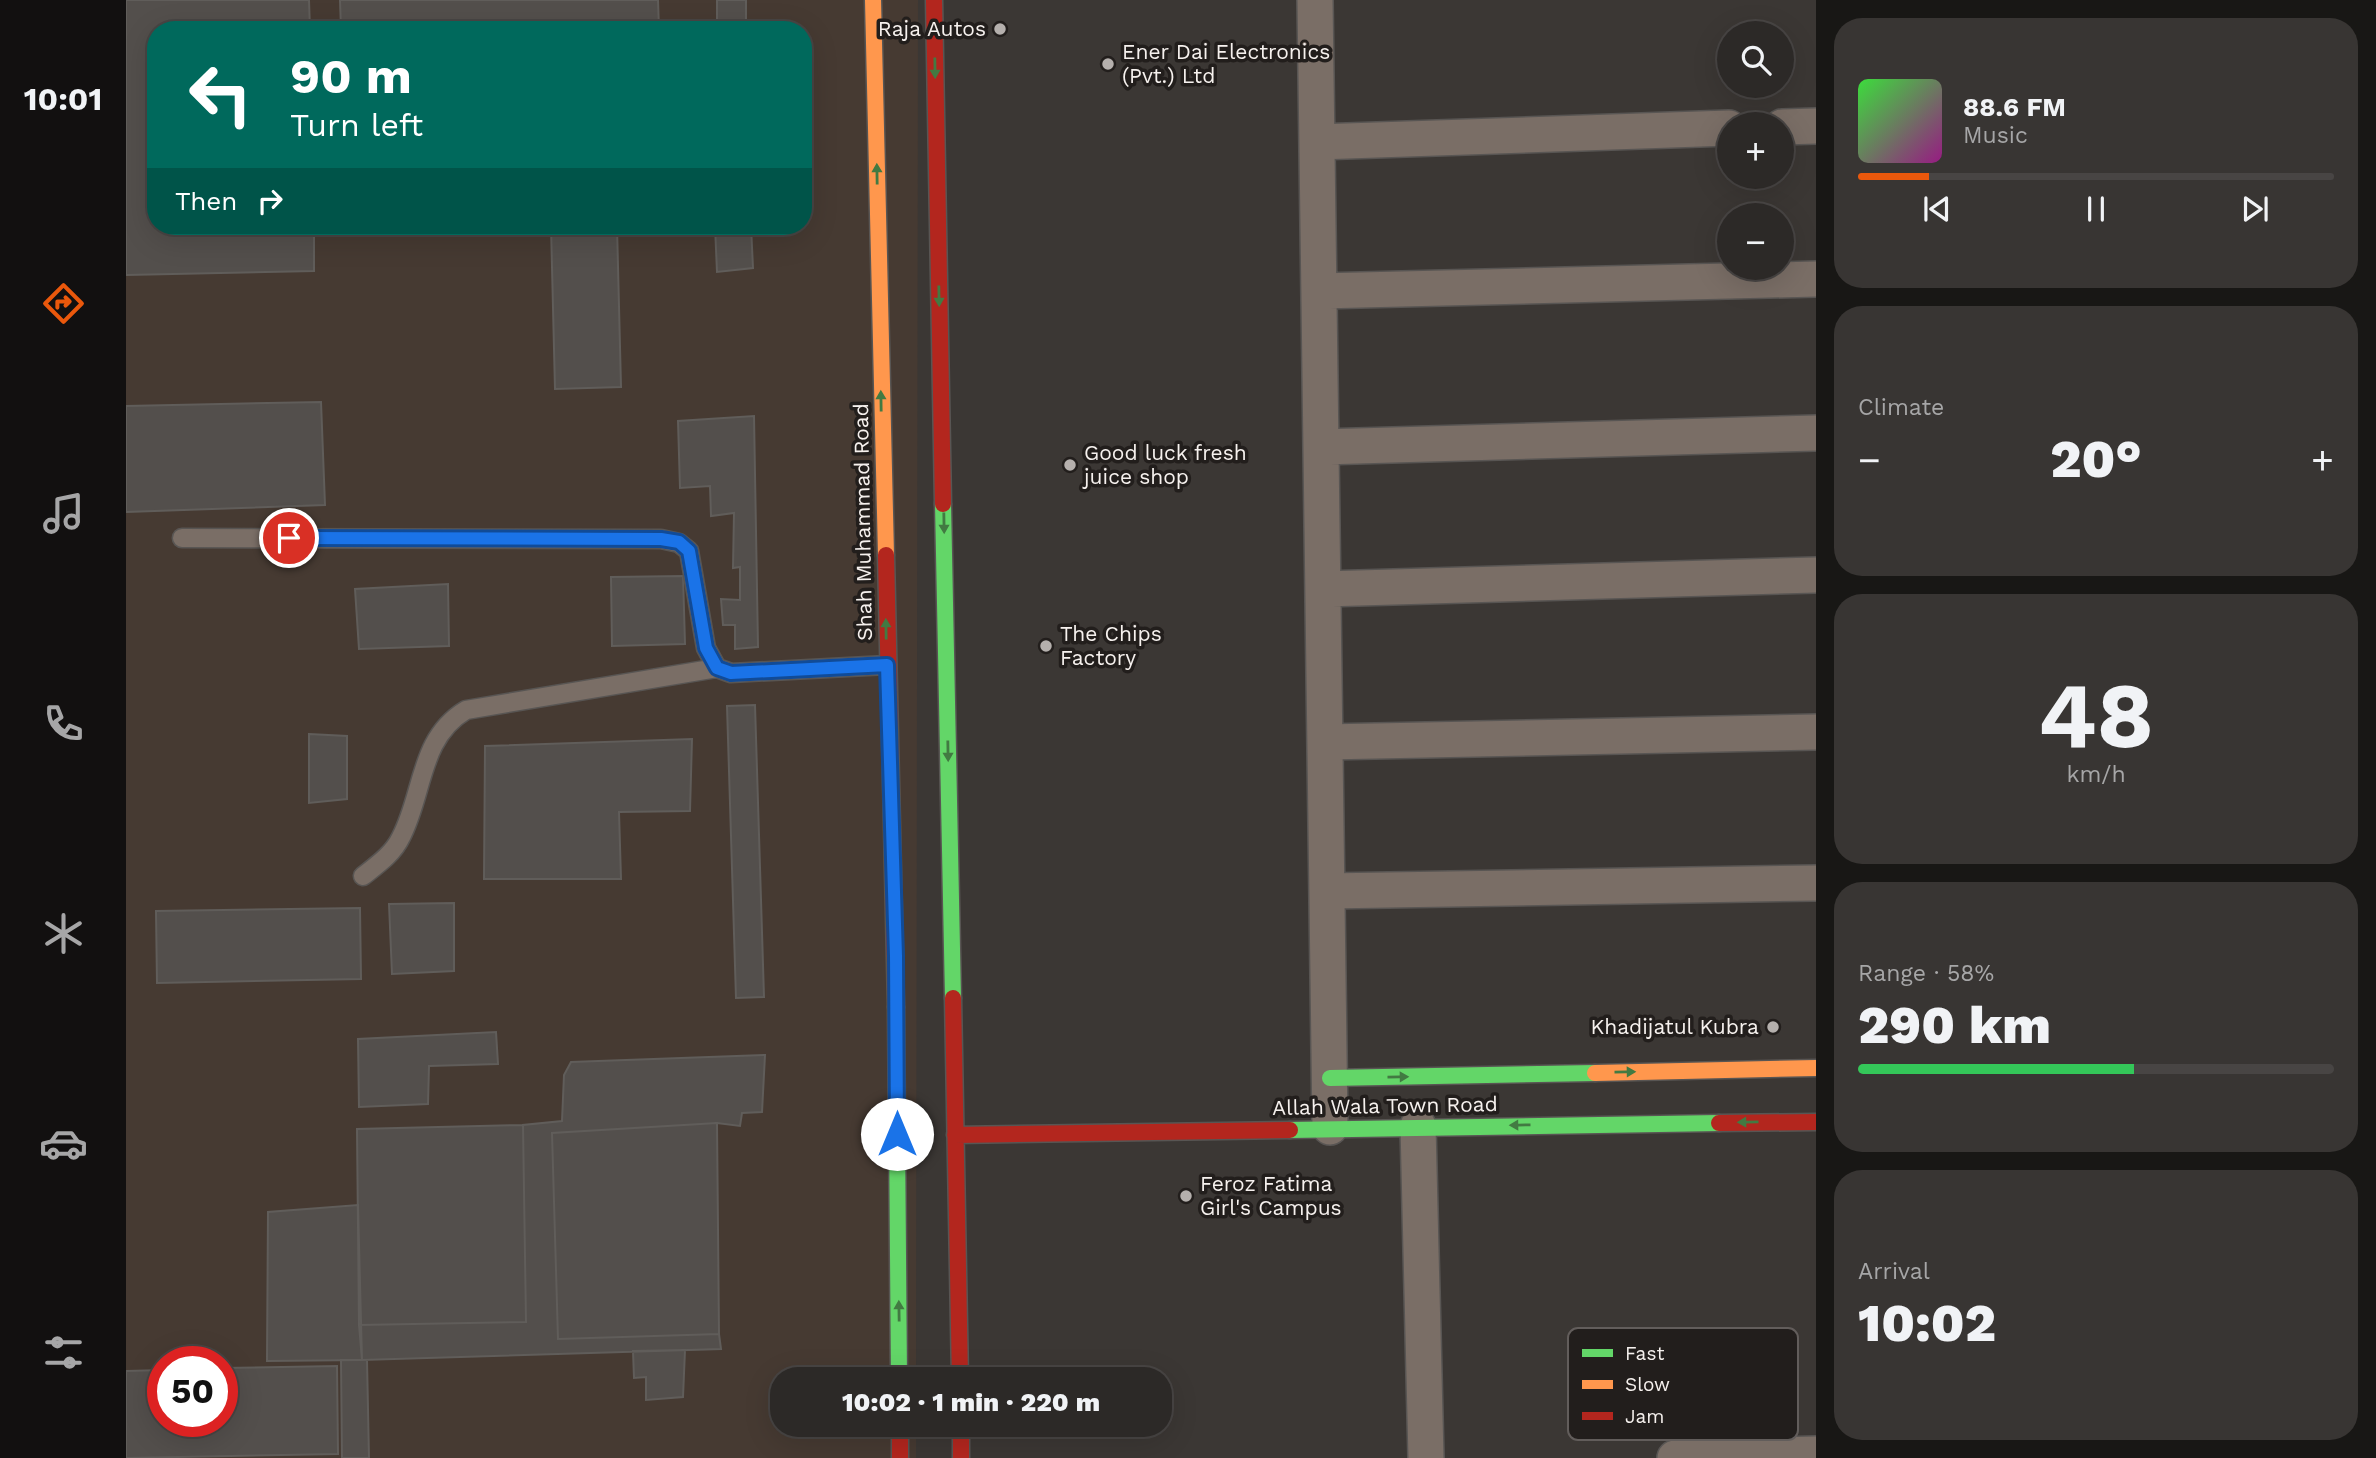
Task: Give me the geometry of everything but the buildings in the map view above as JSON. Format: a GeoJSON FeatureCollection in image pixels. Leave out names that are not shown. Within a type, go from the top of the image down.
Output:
{"type":"FeatureCollection","features":[{"type":"Feature","properties":{"kind":"main road","name":"Shah Muhammad Road"},"geometry":{"type":"LineString","coordinates":[[873,0],[887,665],[902,985],[897,1106],[899,1367]]}},
{"type":"Feature","properties":{"kind":"main road"},"geometry":{"type":"LineString","coordinates":[[934,0],[960,1367]]}},
{"type":"Feature","properties":{"kind":"main road"},"geometry":{"type":"LineString","coordinates":[[939,973],[953,990]]}},
{"type":"Feature","properties":{"kind":"main road","name":"Allah Wala Town Road"},"geometry":{"type":"LineString","coordinates":[[1330,1078],[1816,1068]]}},
{"type":"Feature","properties":{"kind":"main road"},"geometry":{"type":"LineString","coordinates":[[897,1106],[899,1117],[914,1133]]}},
{"type":"Feature","properties":{"kind":"main road","name":"Allah Wala Town Road"},"geometry":{"type":"LineString","coordinates":[[955,1127],[1330,1128],[1816,1122]]}},
{"type":"Feature","properties":{"kind":"main road"},"geometry":{"type":"LineString","coordinates":[[936,1137],[955,1127]]}},
{"type":"Feature","properties":{"kind":"main road"},"geometry":{"type":"LineString","coordinates":[[900,1437],[900,1458]]}},
{"type":"Feature","properties":{"kind":"main road"},"geometry":{"type":"LineString","coordinates":[[961,1437],[961,1458]]}},
{"type":"Feature","properties":{"kind":"street"},"geometry":{"type":"LineString","coordinates":[[1315,0],[1330,1128]]}},
{"type":"Feature","properties":{"kind":"street"},"geometry":{"type":"LineString","coordinates":[[1794,127],[1816,126]]}},
{"type":"Feature","properties":{"kind":"street"},"geometry":{"type":"LineString","coordinates":[[1317,142],[1717,128]]}},
{"type":"Feature","properties":{"kind":"street"},"geometry":{"type":"LineString","coordinates":[[1319,292],[1816,279]]}},
{"type":"Feature","properties":{"kind":"street"},"geometry":{"type":"LineString","coordinates":[[1321,447],[1816,433]]}},
{"type":"Feature","properties":{"kind":"street"},"geometry":{"type":"LineString","coordinates":[[1323,589],[1816,575]]}},
{"type":"Feature","properties":{"kind":"street"},"geometry":{"type":"LineString","coordinates":[[1325,742],[1816,732]]}},
{"type":"Feature","properties":{"kind":"street"},"geometry":{"type":"LineString","coordinates":[[1327,891],[1816,883]]}},
{"type":"Feature","properties":{"kind":"street"},"geometry":{"type":"LineString","coordinates":[[1418,1126],[1426,1458]]}},
{"type":"Feature","properties":{"kind":"street"},"geometry":{"type":"LineString","coordinates":[[1675,1458],[1816,1454]]}},
{"type":"Feature","properties":{"kind":"lane"},"geometry":{"type":"LineString","coordinates":[[182,538],[661,539],[679,542],[689,551],[706,648],[717,668]]}},
{"type":"Feature","properties":{"kind":"lane"},"geometry":{"type":"LineString","coordinates":[[363,876],[385,859],[401,838],[433,743],[449,721],[466,710],[717,668],[731,673],[887,665]]}},
{"type":"Feature","properties":{"kind":"shaded area"},"geometry":{"type":"Polygon","coordinates":[[[126,0],[918,0],[916,1367],[770,1367],[770,1437],[916,1437],[916,1458],[126,1458],[126,0]]]}},
{"type":"Feature","properties":{"kind":"traffic: fast"},"geometry":{"type":"LineString","coordinates":[[943,504],[953,998]]}},
{"type":"Feature","properties":{"kind":"traffic: fast"},"geometry":{"type":"LineString","coordinates":[[896,1007],[899,1367]]}},
{"type":"Feature","properties":{"kind":"traffic: fast"},"geometry":{"type":"LineString","coordinates":[[1330,1078],[1595,1073]]}},
{"type":"Feature","properties":{"kind":"traffic: fast"},"geometry":{"type":"LineString","coordinates":[[1290,1130],[1719,1123]]}},
{"type":"Feature","properties":{"kind":"traffic: slow"},"geometry":{"type":"LineString","coordinates":[[873,0],[886,555]]}},
{"type":"Feature","properties":{"kind":"traffic: slow"},"geometry":{"type":"LineString","coordinates":[[1595,1073],[1816,1068]]}},
{"type":"Feature","properties":{"kind":"traffic: jam"},"geometry":{"type":"LineString","coordinates":[[934,0],[943,504]]}},
{"type":"Feature","properties":{"kind":"traffic: jam"},"geometry":{"type":"LineString","coordinates":[[886,555],[896,1007]]}},
{"type":"Feature","properties":{"kind":"traffic: jam"},"geometry":{"type":"LineString","coordinates":[[953,998],[960,1367]]}},
{"type":"Feature","properties":{"kind":"traffic: jam"},"geometry":{"type":"LineString","coordinates":[[1719,1123],[1816,1122]]}},
{"type":"Feature","properties":{"kind":"traffic: jam"},"geometry":{"type":"LineString","coordinates":[[955,1135],[1290,1130]]}},
{"type":"Feature","properties":{"kind":"traffic: jam"},"geometry":{"type":"LineString","coordinates":[[900,1437],[900,1458]]}},
{"type":"Feature","properties":{"kind":"traffic: jam"},"geometry":{"type":"LineString","coordinates":[[961,1437],[961,1458]]}},
{"type":"Feature","properties":{"kind":"place","name":"Raja Autos"},"geometry":{"type":"Point","coordinates":[1000,29]}},
{"type":"Feature","properties":{"kind":"place","name":"Ener Dai Electronics (Pvt.) Ltd"},"geometry":{"type":"Point","coordinates":[1108,64]}},
{"type":"Feature","properties":{"kind":"place","name":"Good luck fresh juice shop"},"geometry":{"type":"Point","coordinates":[1070,465]}},
{"type":"Feature","properties":{"kind":"place","name":"The Chips Factory"},"geometry":{"type":"Point","coordinates":[1046,646]}},
{"type":"Feature","properties":{"kind":"place","name":"Khadijatul Kubra"},"geometry":{"type":"Point","coordinates":[1773,1027]}},
{"type":"Feature","properties":{"kind":"place","name":"Feroz Fatima Girl's Campus"},"geometry":{"type":"Point","coordinates":[1186,1196]}},
{"type":"Feature","properties":{"kind":"route"},"geometry":{"type":"LineString","coordinates":[[289,538],[661,539],[679,542],[689,551],[706,648],[717,668],[731,673],[887,665],[896,956],[897,1134]]}}]}
